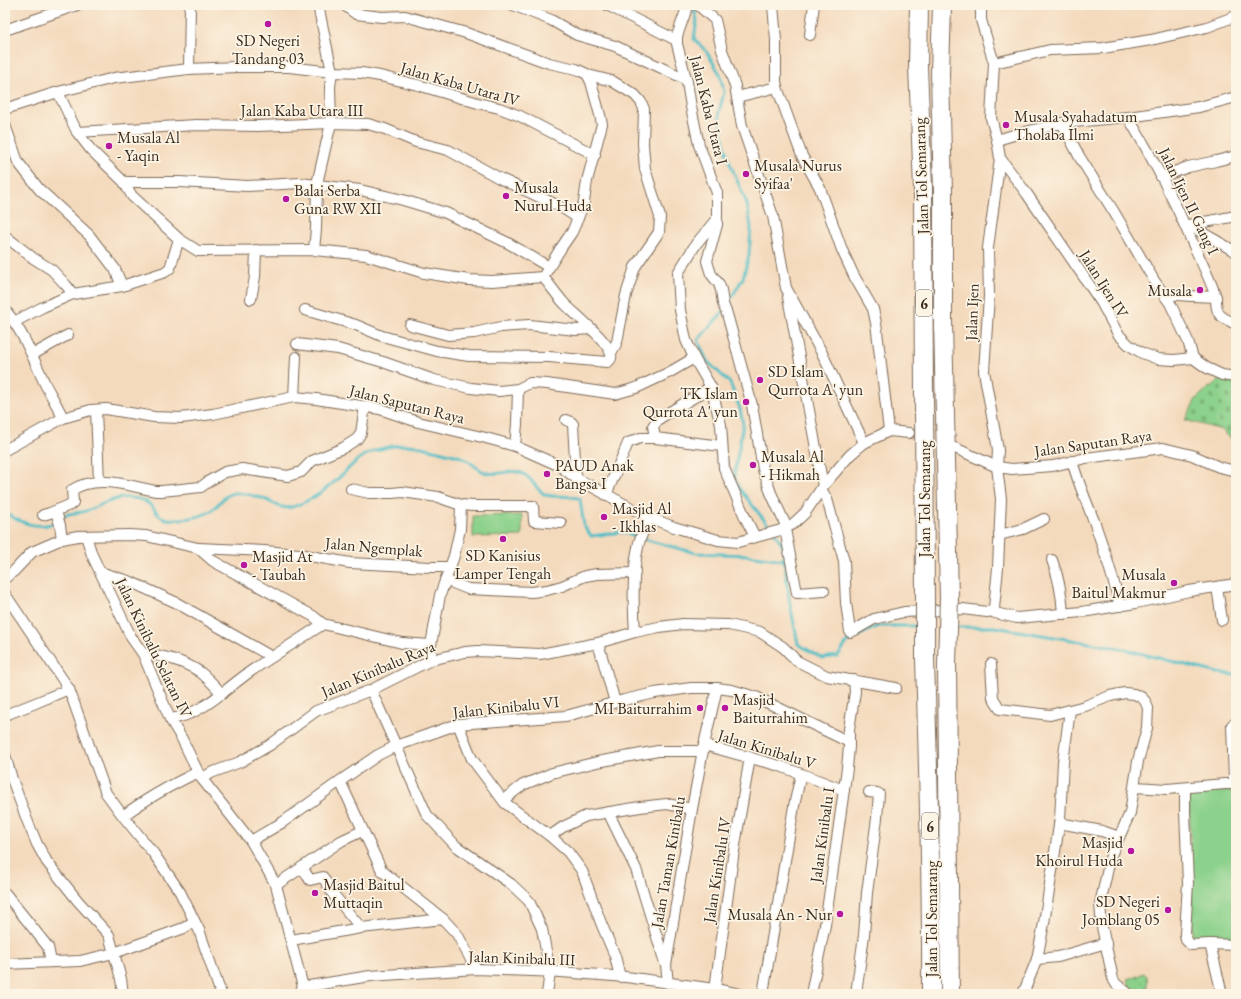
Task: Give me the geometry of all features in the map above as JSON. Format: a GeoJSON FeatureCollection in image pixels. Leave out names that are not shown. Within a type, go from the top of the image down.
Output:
{"type":"FeatureCollection","features":[{"type":"Feature","properties":{"kind":"highway","name":"Jalan Tol Semarang"},"geometry":{"type":"LineString","coordinates":[[919,5],[918,67],[923,188],[925,658],[932,927],[931,994]]}},
{"type":"Feature","properties":{"kind":"highway","name":"Jalan Tol Semarang"},"geometry":{"type":"LineString","coordinates":[[942,5],[940,74],[943,193],[943,321],[949,598],[947,663],[950,994]]}},
{"type":"Feature","properties":{"kind":"street"},"geometry":{"type":"LineString","coordinates":[[5,30],[77,5]]}},
{"type":"Feature","properties":{"kind":"street"},"geometry":{"type":"LineString","coordinates":[[189,69],[190,5]]}},
{"type":"Feature","properties":{"kind":"street"},"geometry":{"type":"LineString","coordinates":[[314,250],[317,184],[331,123],[330,87],[332,72],[318,5]]}},
{"type":"Feature","properties":{"kind":"street"},"geometry":{"type":"LineString","coordinates":[[305,310],[356,325],[382,336],[437,351],[469,356],[555,358],[607,362],[612,357],[611,353],[617,342],[626,295],[635,267],[659,232],[660,217],[645,169],[643,144],[644,109],[641,102],[635,95],[612,82],[588,75],[576,69],[549,63],[466,33],[405,16],[382,17],[356,14],[344,5]]}},
{"type":"Feature","properties":{"kind":"street"},"geometry":{"type":"LineString","coordinates":[[513,5],[551,20],[577,34],[615,46],[683,78],[688,82]]}},
{"type":"Feature","properties":{"kind":"street"},"geometry":{"type":"LineString","coordinates":[[607,5],[676,40]]}},
{"type":"Feature","properties":{"kind":"street","name":"Jalan Kaba Utara I"},"geometry":{"type":"LineString","coordinates":[[688,5],[676,40],[688,82],[690,107],[699,145],[717,193],[716,221],[707,261],[711,274],[719,284],[723,304],[728,314],[752,405],[763,469],[784,529],[797,593],[824,591]]}},
{"type":"Feature","properties":{"kind":"street"},"geometry":{"type":"LineString","coordinates":[[773,5],[777,87],[802,156],[820,188],[842,250],[854,276],[873,309],[876,322],[889,431]]}},
{"type":"Feature","properties":{"kind":"street"},"geometry":{"type":"LineString","coordinates":[[810,36],[814,5]]}},
{"type":"Feature","properties":{"kind":"street"},"geometry":{"type":"LineString","coordinates":[[981,5],[981,20],[994,63],[991,118],[997,140],[1062,123],[1128,117],[1199,107],[1236,97]]}},
{"type":"Feature","properties":{"kind":"street"},"geometry":{"type":"LineString","coordinates":[[700,7],[715,20],[722,50],[735,86],[742,126],[773,216],[822,488],[827,499],[844,561],[846,603],[850,632],[874,619],[916,610],[963,609],[987,612],[994,611],[997,614],[1017,618],[1063,614],[1120,606],[1189,591],[1236,584]]}},
{"type":"Feature","properties":{"kind":"street"},"geometry":{"type":"LineString","coordinates":[[994,63],[1050,50],[1103,48],[1151,40],[1207,27],[1236,16]]}},
{"type":"Feature","properties":{"kind":"street","name":"Jalan Kaba Utara IV"},"geometry":{"type":"LineString","coordinates":[[5,110],[58,92],[114,78],[189,69],[236,67],[289,68],[362,73],[418,85],[499,108],[520,116],[595,155]]}},
{"type":"Feature","properties":{"kind":"street"},"geometry":{"type":"LineString","coordinates":[[543,277],[572,232],[578,218],[584,202],[587,181],[602,124],[588,75]]}},
{"type":"Feature","properties":{"kind":"street"},"geometry":{"type":"LineString","coordinates":[[737,97],[777,87]]}},
{"type":"Feature","properties":{"kind":"street"},"geometry":{"type":"LineString","coordinates":[[58,92],[77,132],[91,150],[124,182],[132,196],[179,240],[198,251],[314,250],[366,255],[424,273],[469,280],[492,281],[543,277]]}},
{"type":"Feature","properties":{"kind":"street","name":"Jalan Ijen II Gang I"},"geometry":{"type":"LineString","coordinates":[[1128,117],[1187,225],[1216,297],[1216,310],[1222,318],[1236,324]]}},
{"type":"Feature","properties":{"kind":"street","name":"Jalan Kaba Utara III"},"geometry":{"type":"LineString","coordinates":[[77,132],[196,125],[258,126],[331,123],[368,124],[385,129],[416,142],[448,150],[501,179],[560,206],[578,218]]}},
{"type":"Feature","properties":{"kind":"street"},"geometry":{"type":"LineString","coordinates":[[1062,123],[1079,156],[1163,294],[1170,303],[1188,341],[1192,358],[1207,368],[1222,375],[1236,377]]}},
{"type":"Feature","properties":{"kind":"street"},"geometry":{"type":"LineString","coordinates":[[5,125],[18,162],[39,189],[89,235],[115,269],[122,286]]}},
{"type":"Feature","properties":{"kind":"street","name":"Jalan Ijen IV"},"geometry":{"type":"LineString","coordinates":[[997,140],[1000,158],[1027,194],[1101,302],[1118,334],[1129,345],[1142,353],[1158,359],[1174,360],[1192,358]]}},
{"type":"Feature","properties":{"kind":"street"},"geometry":{"type":"LineString","coordinates":[[1161,177],[1188,166],[1236,156]]}},
{"type":"Feature","properties":{"kind":"street","name":"Jalan Ijen"},"geometry":{"type":"LineString","coordinates":[[994,611],[998,568],[1000,499],[998,450],[984,371],[989,296],[988,248],[1000,158]]}},
{"type":"Feature","properties":{"kind":"street"},"geometry":{"type":"LineString","coordinates":[[124,182],[180,182],[247,186],[300,183],[360,190],[403,200],[446,213],[508,243],[549,267]]}},
{"type":"Feature","properties":{"kind":"street"},"geometry":{"type":"LineString","coordinates":[[1187,225],[1236,216]]}},
{"type":"Feature","properties":{"kind":"street"},"geometry":{"type":"LineString","coordinates":[[716,221],[696,244],[678,273],[680,310],[686,340],[694,358],[711,387],[721,425],[724,468],[745,517],[755,536]]}},
{"type":"Feature","properties":{"kind":"street"},"geometry":{"type":"LineString","coordinates":[[1187,225],[1236,252]]}},
{"type":"Feature","properties":{"kind":"street"},"geometry":{"type":"LineString","coordinates":[[5,236],[33,258],[52,270],[66,284],[73,294]]}},
{"type":"Feature","properties":{"kind":"street"},"geometry":{"type":"LineString","coordinates":[[14,322],[73,294],[122,286],[166,272],[170,268],[179,240]]}},
{"type":"Feature","properties":{"kind":"street"},"geometry":{"type":"LineString","coordinates":[[252,299],[255,277],[256,250]]}},
{"type":"Feature","properties":{"kind":"street"},"geometry":{"type":"LineString","coordinates":[[543,277],[563,302],[601,338],[611,353]]}},
{"type":"Feature","properties":{"kind":"street"},"geometry":{"type":"LineString","coordinates":[[786,288],[822,353],[864,443]]}},
{"type":"Feature","properties":{"kind":"street"},"geometry":{"type":"LineString","coordinates":[[1163,294],[1216,297]]}},
{"type":"Feature","properties":{"kind":"street"},"geometry":{"type":"LineString","coordinates":[[5,310],[14,322],[64,418]]}},
{"type":"Feature","properties":{"kind":"street"},"geometry":{"type":"LineString","coordinates":[[410,325],[448,335],[474,333],[501,327],[530,325],[576,330],[592,330]]}},
{"type":"Feature","properties":{"kind":"street"},"geometry":{"type":"LineString","coordinates":[[32,355],[68,335]]}},
{"type":"Feature","properties":{"kind":"street"},"geometry":{"type":"LineString","coordinates":[[297,344],[338,349],[384,362],[434,380],[471,388],[499,391],[518,389],[530,383],[542,383],[615,394],[636,388],[670,372],[694,358]]}},
{"type":"Feature","properties":{"kind":"street"},"geometry":{"type":"LineString","coordinates":[[294,397],[296,357]]}},
{"type":"Feature","properties":{"kind":"street"},"geometry":{"type":"LineString","coordinates":[[655,438],[653,426],[660,418],[711,387]]}},
{"type":"Feature","properties":{"kind":"street"},"geometry":{"type":"LineString","coordinates":[[515,446],[518,389]]}},
{"type":"Feature","properties":{"kind":"street","name":"Jalan Saputan Raya"},"geometry":{"type":"LineString","coordinates":[[5,450],[64,418],[91,410],[106,409],[154,417],[181,418],[213,414],[294,397],[316,399],[380,409],[418,422],[515,446],[560,466],[576,478],[650,518],[718,540],[738,542],[784,529]]}},
{"type":"Feature","properties":{"kind":"street"},"geometry":{"type":"LineString","coordinates":[[43,515],[72,504],[72,490],[85,484],[99,482],[116,483],[162,491],[201,487],[225,472],[236,469],[285,475],[300,472],[312,461],[343,448],[357,439],[361,433],[365,406]]}},
{"type":"Feature","properties":{"kind":"street"},"geometry":{"type":"LineString","coordinates":[[96,410],[99,482]]}},
{"type":"Feature","properties":{"kind":"street"},"geometry":{"type":"LineString","coordinates":[[566,420],[573,424],[576,478]]}},
{"type":"Feature","properties":{"kind":"street"},"geometry":{"type":"LineString","coordinates":[[784,529],[793,524],[805,513],[822,488],[850,455],[864,443],[889,431],[909,433]]}},
{"type":"Feature","properties":{"kind":"street"},"geometry":{"type":"LineString","coordinates":[[606,495],[628,443],[640,438],[655,438],[722,446]]}},
{"type":"Feature","properties":{"kind":"street","name":"Jalan Saputan Raya"},"geometry":{"type":"LineString","coordinates":[[955,448],[998,467],[1012,469],[1053,466],[1086,458],[1163,448],[1192,455],[1219,467],[1236,471]]}},
{"type":"Feature","properties":{"kind":"street"},"geometry":{"type":"LineString","coordinates":[[1072,461],[1079,485],[1094,521],[1114,578],[1120,606]]}},
{"type":"Feature","properties":{"kind":"street"},"geometry":{"type":"LineString","coordinates":[[351,489],[369,493],[402,492],[438,497],[461,505],[532,506],[534,521],[561,523]]}},
{"type":"Feature","properties":{"kind":"street"},"geometry":{"type":"LineString","coordinates":[[430,660],[431,644],[440,595],[451,567],[460,529],[461,505]]}},
{"type":"Feature","properties":{"kind":"street"},"geometry":{"type":"LineString","coordinates":[[56,511],[62,539]]}},
{"type":"Feature","properties":{"kind":"street"},"geometry":{"type":"LineString","coordinates":[[635,632],[635,573],[638,546],[643,531],[650,518]]}},
{"type":"Feature","properties":{"kind":"street"},"geometry":{"type":"LineString","coordinates":[[999,535],[1023,529],[1044,519]]}},
{"type":"Feature","properties":{"kind":"street","name":"Jalan Ngemplak"},"geometry":{"type":"LineString","coordinates":[[5,578],[14,571],[32,552],[62,539],[86,536],[146,536],[198,548],[299,554],[350,563],[436,568],[451,567]]}},
{"type":"Feature","properties":{"kind":"street","name":"Jalan Kinibalu Selatan IV"},"geometry":{"type":"LineString","coordinates":[[86,536],[92,555],[131,637],[143,654],[170,719],[200,775],[251,841],[276,885],[291,940],[301,991]]}},
{"type":"Feature","properties":{"kind":"street","name":"Jalan Ngemplak"},"geometry":{"type":"LineString","coordinates":[[198,548],[213,561],[313,616],[323,624],[402,643],[431,644]]}},
{"type":"Feature","properties":{"kind":"street"},"geometry":{"type":"LineString","coordinates":[[1052,560],[1061,591],[1063,614]]}},
{"type":"Feature","properties":{"kind":"street"},"geometry":{"type":"LineString","coordinates":[[100,572],[131,582],[175,602],[272,657]]}},
{"type":"Feature","properties":{"kind":"street"},"geometry":{"type":"LineString","coordinates":[[445,580],[468,589],[532,592],[562,586],[585,576],[597,574],[635,573]]}},
{"type":"Feature","properties":{"kind":"street"},"geometry":{"type":"LineString","coordinates":[[1217,587],[1222,620]]}},
{"type":"Feature","properties":{"kind":"street"},"geometry":{"type":"LineString","coordinates":[[5,594],[69,689],[106,793],[154,854],[180,892],[199,930],[221,994]]}},
{"type":"Feature","properties":{"kind":"street"},"geometry":{"type":"LineString","coordinates":[[170,719],[179,717],[200,708],[222,694],[250,672],[323,624]]}},
{"type":"Feature","properties":{"kind":"street","name":"Jalan Kinibalu Raya"},"geometry":{"type":"LineString","coordinates":[[123,816],[143,801],[166,787],[240,762],[270,745],[316,711],[371,690],[430,660],[465,652],[478,651],[540,654],[598,643],[635,632],[683,624],[729,625],[760,632],[783,648],[797,661],[827,676],[896,688]]}},
{"type":"Feature","properties":{"kind":"street"},"geometry":{"type":"LineString","coordinates":[[598,643],[615,702]]}},
{"type":"Feature","properties":{"kind":"street"},"geometry":{"type":"LineString","coordinates":[[143,654],[172,659],[199,671],[222,694]]}},
{"type":"Feature","properties":{"kind":"street"},"geometry":{"type":"LineString","coordinates":[[991,664],[993,698],[1000,709],[1050,715],[1085,706],[1110,696],[1125,693],[1134,694],[1141,697],[1145,701],[1148,708],[1147,728],[1138,761],[1130,813],[1111,855],[1100,904],[1102,927],[1114,982],[1129,994]]}},
{"type":"Feature","properties":{"kind":"street","name":"Jalan Kinibalu I"},"geometry":{"type":"LineString","coordinates":[[812,994],[825,925],[844,790],[849,729],[855,692],[854,680]]}},
{"type":"Feature","properties":{"kind":"street","name":"Jalan Kinibalu VI"},"geometry":{"type":"LineString","coordinates":[[251,841],[283,822],[378,755],[396,746],[458,724],[566,716],[615,702],[655,693],[690,688],[717,688],[732,690],[756,697],[849,742]]}},
{"type":"Feature","properties":{"kind":"street","name":"Jalan Taman Kinibalu"},"geometry":{"type":"LineString","coordinates":[[668,983],[666,965],[703,748],[717,688]]}},
{"type":"Feature","properties":{"kind":"street"},"geometry":{"type":"LineString","coordinates":[[5,714],[69,689]]}},
{"type":"Feature","properties":{"kind":"street"},"geometry":{"type":"LineString","coordinates":[[371,690],[427,815],[456,846],[511,884],[528,901],[542,929],[550,972],[547,994]]}},
{"type":"Feature","properties":{"kind":"street"},"geometry":{"type":"LineString","coordinates":[[1023,994],[1037,959],[1044,924],[1059,823],[1063,762],[1070,710]]}},
{"type":"Feature","properties":{"kind":"street"},"geometry":{"type":"LineString","coordinates":[[1135,787],[1167,789],[1236,784],[1234,779],[1232,725],[1236,723]]}},
{"type":"Feature","properties":{"kind":"street"},"geometry":{"type":"LineString","coordinates":[[458,724],[472,759],[505,803],[550,836],[568,852],[582,871],[615,956],[620,977]]}},
{"type":"Feature","properties":{"kind":"street","name":"Jalan Kinibalu V"},"geometry":{"type":"LineString","coordinates":[[503,800],[523,785],[552,773],[597,762],[658,752],[703,748],[750,757],[844,790]]}},
{"type":"Feature","properties":{"kind":"street"},"geometry":{"type":"LineString","coordinates":[[5,755],[8,779],[37,844],[47,862],[78,901],[109,935],[121,980],[123,994]]}},
{"type":"Feature","properties":{"kind":"street","name":"Jalan Kinibalu IV"},"geometry":{"type":"LineString","coordinates":[[715,989],[733,857],[750,757]]}},
{"type":"Feature","properties":{"kind":"street"},"geometry":{"type":"LineString","coordinates":[[763,994],[800,774]]}},
{"type":"Feature","properties":{"kind":"street"},"geometry":{"type":"LineString","coordinates":[[340,781],[362,831],[382,871],[443,919],[457,934],[476,969]]}},
{"type":"Feature","properties":{"kind":"street"},"geometry":{"type":"LineString","coordinates":[[1185,788],[1188,883],[1185,934],[1186,940],[1190,945],[1236,945]]}},
{"type":"Feature","properties":{"kind":"street"},"geometry":{"type":"LineString","coordinates":[[856,994],[864,935],[867,893],[879,794],[869,792]]}},
{"type":"Feature","properties":{"kind":"street"},"geometry":{"type":"LineString","coordinates":[[550,836],[563,827],[586,816],[667,804],[692,809]]}},
{"type":"Feature","properties":{"kind":"street"},"geometry":{"type":"LineString","coordinates":[[608,812],[636,868],[666,965]]}},
{"type":"Feature","properties":{"kind":"street"},"geometry":{"type":"LineString","coordinates":[[1059,823],[1102,831],[1119,837]]}},
{"type":"Feature","properties":{"kind":"street"},"geometry":{"type":"LineString","coordinates":[[276,885],[341,841],[362,831]]}},
{"type":"Feature","properties":{"kind":"street"},"geometry":{"type":"LineString","coordinates":[[302,867],[310,880],[323,877],[333,894],[361,928]]}},
{"type":"Feature","properties":{"kind":"street"},"geometry":{"type":"LineString","coordinates":[[5,893],[48,947],[51,962]]}},
{"type":"Feature","properties":{"kind":"street"},"geometry":{"type":"LineString","coordinates":[[291,940],[361,928],[443,919]]}},
{"type":"Feature","properties":{"kind":"street"},"geometry":{"type":"LineString","coordinates":[[5,964],[80,961],[114,953],[184,928],[194,921]]}},
{"type":"Feature","properties":{"kind":"street"},"geometry":{"type":"LineString","coordinates":[[658,943],[670,943]]}},
{"type":"Feature","properties":{"kind":"street"},"geometry":{"type":"LineString","coordinates":[[1037,959],[1058,958],[1106,944]]}},
{"type":"Feature","properties":{"kind":"street"},"geometry":{"type":"LineString","coordinates":[[1210,944],[1222,994]]}},
{"type":"Feature","properties":{"kind":"street","name":"Jalan Kinibalu III"},"geometry":{"type":"LineString","coordinates":[[301,991],[370,976],[476,969],[620,977],[715,989],[740,994]]}},
{"type":"Feature","properties":{"kind":"green space"},"geometry":{"type":"Polygon","coordinates":[[[1221,379],[1236,382],[1236,443],[1222,430],[1185,420],[1196,399],[1221,379]]]}},
{"type":"Feature","properties":{"kind":"green space"},"geometry":{"type":"Polygon","coordinates":[[[522,515],[522,536],[473,537],[473,516],[522,515]]]}},
{"type":"Feature","properties":{"kind":"green space"},"geometry":{"type":"Polygon","coordinates":[[[1236,791],[1236,942],[1193,943],[1189,792],[1236,791]]]}},
{"type":"Feature","properties":{"kind":"green space"},"geometry":{"type":"Polygon","coordinates":[[[1144,973],[1147,976],[1148,990],[1136,991],[1130,987],[1127,979],[1144,973]]]}},
{"type":"Feature","properties":{"kind":"waterway"},"geometry":{"type":"LineString","coordinates":[[696,7],[694,10],[697,20],[694,39],[706,51],[720,74],[724,92],[719,112],[723,139],[729,161],[747,204],[751,227],[749,255],[743,278],[726,307]]}},
{"type":"Feature","properties":{"kind":"waterway"},"geometry":{"type":"LineString","coordinates":[[723,312],[698,340],[707,361],[730,383],[740,409],[743,424],[734,477],[738,487],[777,536],[783,547],[789,598],[798,644],[822,658],[838,656],[848,641],[878,626],[919,626]]}},
{"type":"Feature","properties":{"kind":"waterway"},"geometry":{"type":"LineString","coordinates":[[5,512],[23,522],[43,525],[57,522],[67,514],[87,511],[116,499],[135,498],[146,502],[161,517],[168,519],[184,519],[196,517],[211,511],[221,500],[234,493],[248,494],[262,498],[280,507],[288,508],[307,501],[321,493],[363,456],[387,447],[413,445],[460,457],[487,473],[521,473],[528,477],[540,491],[546,495],[580,499],[584,526],[591,536],[623,532],[696,553],[747,555],[784,560]]}},
{"type":"Feature","properties":{"kind":"waterway"},"geometry":{"type":"LineString","coordinates":[[953,627],[994,627],[1119,648],[1218,673],[1236,675]]}},
{"type":"Feature","properties":{"kind":"tunnel"},"geometry":{"type":"LineString","coordinates":[[909,433],[949,446]]}},
{"type":"Feature","properties":{"kind":"place","name":"SD Negeri Tandang 03"},"geometry":{"type":"Point","coordinates":[268,24]}},
{"type":"Feature","properties":{"kind":"place","name":"Musala Syahadatum Tholaba Ilmi"},"geometry":{"type":"Point","coordinates":[1006,125]}},
{"type":"Feature","properties":{"kind":"place","name":"Musala Al - Yaqin"},"geometry":{"type":"Point","coordinates":[109,146]}},
{"type":"Feature","properties":{"kind":"place","name":"Musala Nurus Syifaa'"},"geometry":{"type":"Point","coordinates":[746,174]}},
{"type":"Feature","properties":{"kind":"place","name":"Musala Nurul Huda"},"geometry":{"type":"Point","coordinates":[506,196]}},
{"type":"Feature","properties":{"kind":"place","name":"Balai Serba Guna RW XII"},"geometry":{"type":"Point","coordinates":[286,199]}},
{"type":"Feature","properties":{"kind":"place","name":"Musala"},"geometry":{"type":"Point","coordinates":[1200,290]}},
{"type":"Feature","properties":{"kind":"place","name":"SD Islam Qurrota A' yun"},"geometry":{"type":"Point","coordinates":[760,380]}},
{"type":"Feature","properties":{"kind":"place","name":"TK Islam Qurrota A' yun"},"geometry":{"type":"Point","coordinates":[746,402]}},
{"type":"Feature","properties":{"kind":"place","name":"Musala Al - Hikmah"},"geometry":{"type":"Point","coordinates":[753,465]}},
{"type":"Feature","properties":{"kind":"place","name":"PAUD Anak Bangsa I"},"geometry":{"type":"Point","coordinates":[547,474]}},
{"type":"Feature","properties":{"kind":"place","name":"Masjid Al - Ikhlas"},"geometry":{"type":"Point","coordinates":[604,517]}},
{"type":"Feature","properties":{"kind":"place","name":"SD Kanisius Lamper Tengah"},"geometry":{"type":"Point","coordinates":[503,539]}},
{"type":"Feature","properties":{"kind":"place","name":"Masjid At - Taubah"},"geometry":{"type":"Point","coordinates":[244,565]}},
{"type":"Feature","properties":{"kind":"place","name":"Musala Baitul Makmur"},"geometry":{"type":"Point","coordinates":[1174,583]}},
{"type":"Feature","properties":{"kind":"place","name":"MI Baiturrahim"},"geometry":{"type":"Point","coordinates":[700,708]}},
{"type":"Feature","properties":{"kind":"place","name":"Masjid Baiturrahim"},"geometry":{"type":"Point","coordinates":[725,708]}},
{"type":"Feature","properties":{"kind":"place","name":"Masjid Khoirul Huda"},"geometry":{"type":"Point","coordinates":[1131,851]}},
{"type":"Feature","properties":{"kind":"place","name":"Masjid Baitul Muttaqin"},"geometry":{"type":"Point","coordinates":[315,893]}},
{"type":"Feature","properties":{"kind":"place","name":"SD Negeri Jomblang 05"},"geometry":{"type":"Point","coordinates":[1168,910]}},
{"type":"Feature","properties":{"kind":"place","name":"Musala An - Nur"},"geometry":{"type":"Point","coordinates":[840,914]}}]}
